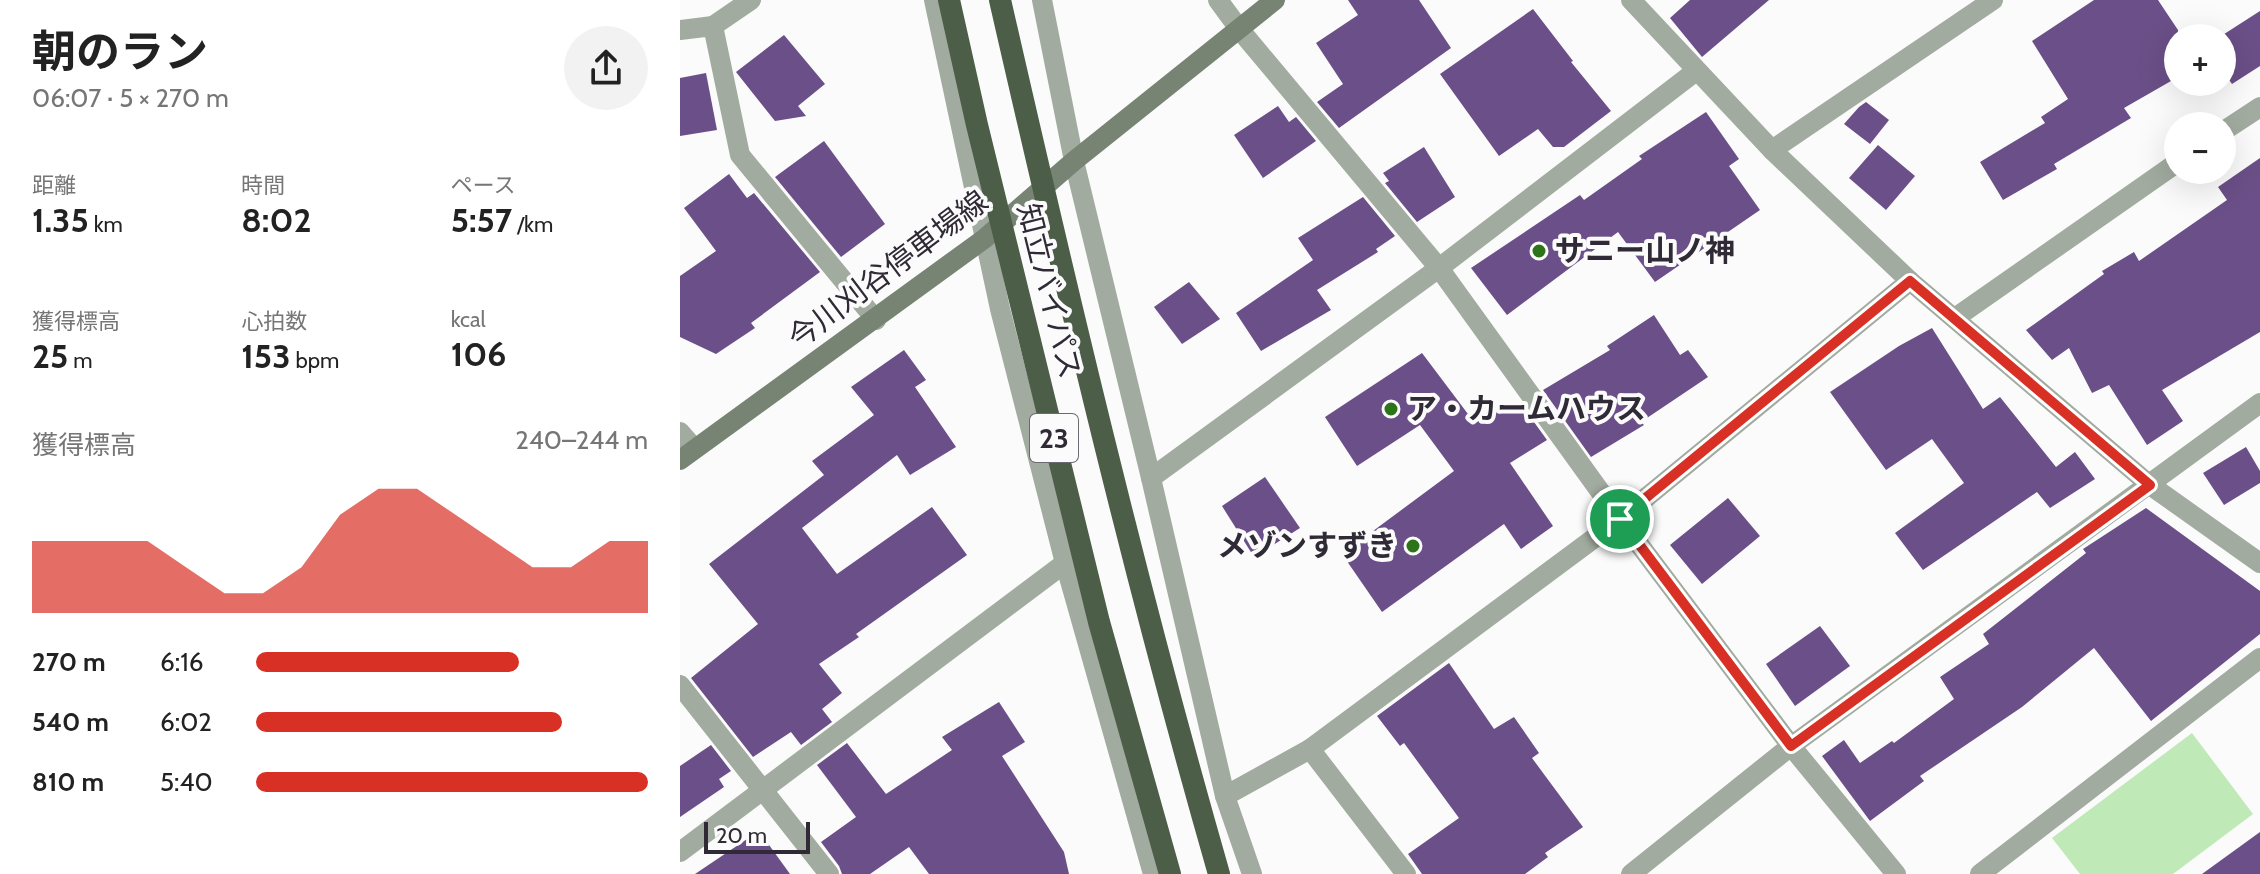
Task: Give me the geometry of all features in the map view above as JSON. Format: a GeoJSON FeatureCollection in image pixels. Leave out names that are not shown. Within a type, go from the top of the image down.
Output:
{"type":"FeatureCollection","features":[{"type":"Feature","properties":{"kind":"highway","name":"知立バイパス"},"geometry":{"type":"LineString","coordinates":[[949,0],[1099,622],[1170,874]]}},
{"type":"Feature","properties":{"kind":"highway","name":"知立バイパス"},"geometry":{"type":"LineString","coordinates":[[1000,0],[1107,457],[1219,874]]}},
{"type":"Feature","properties":{"kind":"main road","name":"今川刈谷停車場線"},"geometry":{"type":"LineString","coordinates":[[687,454],[984,239],[1164,87],[1275,0]]}},
{"type":"Feature","properties":{"kind":"street"},"geometry":{"type":"LineString","coordinates":[[680,30],[713,26],[751,0]]}},
{"type":"Feature","properties":{"kind":"street"},"geometry":{"type":"LineString","coordinates":[[934,0],[984,239],[1065,563],[1153,874]]}},
{"type":"Feature","properties":{"kind":"street"},"geometry":{"type":"LineString","coordinates":[[1042,0],[1074,161],[1225,796],[1252,874]]}},
{"type":"Feature","properties":{"kind":"street"},"geometry":{"type":"LineString","coordinates":[[1218,0],[1439,268],[1620,519],[1791,746],[1896,874]]}},
{"type":"Feature","properties":{"kind":"street"},"geometry":{"type":"LineString","coordinates":[[1631,0],[1772,150],[1910,281],[2150,485],[2260,563]]}},
{"type":"Feature","properties":{"kind":"street"},"geometry":{"type":"LineString","coordinates":[[1772,150],[1993,0]]}},
{"type":"Feature","properties":{"kind":"street"},"geometry":{"type":"LineString","coordinates":[[713,26],[740,155],[876,320]]}},
{"type":"Feature","properties":{"kind":"street"},"geometry":{"type":"LineString","coordinates":[[1151,478],[1439,268],[1696,71]]}},
{"type":"Feature","properties":{"kind":"street"},"geometry":{"type":"LineString","coordinates":[[2236,123],[2260,107]]}},
{"type":"Feature","properties":{"kind":"street"},"geometry":{"type":"LineString","coordinates":[[1955,318],[2164,172]]}},
{"type":"Feature","properties":{"kind":"street"},"geometry":{"type":"LineString","coordinates":[[1225,796],[1310,749],[1620,519],[1910,281]]}},
{"type":"Feature","properties":{"kind":"street"},"geometry":{"type":"LineString","coordinates":[[1631,874],[1791,746],[2260,403]]}},
{"type":"Feature","properties":{"kind":"street"},"geometry":{"type":"LineString","coordinates":[[680,432],[687,454]]}},
{"type":"Feature","properties":{"kind":"street"},"geometry":{"type":"LineString","coordinates":[[680,852],[1065,563]]}},
{"type":"Feature","properties":{"kind":"street"},"geometry":{"type":"LineString","coordinates":[[1980,874],[2260,658]]}},
{"type":"Feature","properties":{"kind":"street"},"geometry":{"type":"LineString","coordinates":[[680,685],[829,874]]}},
{"type":"Feature","properties":{"kind":"street"},"geometry":{"type":"LineString","coordinates":[[1310,749],[1406,874]]}},
{"type":"Feature","properties":{"kind":"green space"},"geometry":{"type":"Polygon","coordinates":[[[2192,733],[2253,814],[2173,874],[2080,874],[2052,838],[2192,733]]]}},
{"type":"Feature","properties":{"kind":"building"},"geometry":{"type":"Polygon","coordinates":[[[1348,0],[1419,0],[1451,48],[1339,128],[1317,102],[1343,84],[1316,43],[1358,15],[1348,0]]]}},
{"type":"Feature","properties":{"kind":"building"},"geometry":{"type":"Polygon","coordinates":[[[1690,0],[1769,0],[1702,57],[1670,18],[1690,0]]]}},
{"type":"Feature","properties":{"kind":"building"},"geometry":{"type":"Polygon","coordinates":[[[2094,0],[2158,0],[2174,24],[2164,24],[2164,85],[2124,108],[2131,118],[2054,164],[2057,169],[2003,200],[1980,162],[2045,123],[2041,117],[2068,99],[2032,41],[2094,0]]]}},
{"type":"Feature","properties":{"kind":"building"},"geometry":{"type":"Polygon","coordinates":[[[1533,9],[1611,111],[1564,147],[1553,147],[1538,129],[1499,156],[1440,74],[1533,9]]]}},
{"type":"Feature","properties":{"kind":"building"},"geometry":{"type":"Polygon","coordinates":[[[2260,11],[2260,66],[2236,81],[2236,26],[2260,11]]]}},
{"type":"Feature","properties":{"kind":"building"},"geometry":{"type":"Polygon","coordinates":[[[784,35],[825,84],[798,106],[806,116],[775,121],[736,72],[784,35]]]}},
{"type":"Feature","properties":{"kind":"building"},"geometry":{"type":"Polygon","coordinates":[[[706,73],[717,130],[680,136],[680,78],[706,73]]]}},
{"type":"Feature","properties":{"kind":"building"},"geometry":{"type":"Polygon","coordinates":[[[1866,102],[1889,120],[1870,144],[1844,124],[1866,102]]]}},
{"type":"Feature","properties":{"kind":"building"},"geometry":{"type":"Polygon","coordinates":[[[1278,106],[1289,122],[1296,117],[1316,141],[1263,178],[1234,135],[1278,106]]]}},
{"type":"Feature","properties":{"kind":"building"},"geometry":{"type":"Polygon","coordinates":[[[1706,112],[1739,159],[1729,166],[1760,210],[1655,282],[1618,232],[1507,315],[1471,268],[1580,195],[1584,200],[1642,159],[1639,156],[1706,112]]]}},
{"type":"Feature","properties":{"kind":"building"},"geometry":{"type":"Polygon","coordinates":[[[824,141],[885,224],[841,257],[775,177],[824,141]]]}},
{"type":"Feature","properties":{"kind":"building"},"geometry":{"type":"Polygon","coordinates":[[[1878,145],[1915,176],[1886,210],[1849,178],[1878,145]]]}},
{"type":"Feature","properties":{"kind":"building"},"geometry":{"type":"Polygon","coordinates":[[[1424,147],[1455,197],[1417,222],[1385,183],[1389,181],[1383,173],[1424,147]]]}},
{"type":"Feature","properties":{"kind":"building"},"geometry":{"type":"Polygon","coordinates":[[[2260,158],[2260,332],[2162,390],[2183,421],[2147,445],[2109,385],[2092,393],[2069,348],[2052,360],[2026,330],[2104,274],[2102,271],[2134,252],[2139,261],[2227,200],[2218,187],[2236,184],[2236,175],[2260,158]]]}},
{"type":"Feature","properties":{"kind":"building"},"geometry":{"type":"Polygon","coordinates":[[[729,174],[747,198],[754,193],[820,272],[751,323],[755,328],[716,354],[680,337],[680,276],[716,251],[684,208],[729,174]]]}},
{"type":"Feature","properties":{"kind":"building"},"geometry":{"type":"Polygon","coordinates":[[[1363,197],[1395,236],[1376,249],[1378,252],[1317,290],[1331,310],[1261,351],[1236,313],[1313,260],[1298,238],[1363,197]]]}},
{"type":"Feature","properties":{"kind":"building"},"geometry":{"type":"Polygon","coordinates":[[[1189,282],[1220,319],[1182,344],[1154,307],[1189,282]]]}},
{"type":"Feature","properties":{"kind":"building"},"geometry":{"type":"Polygon","coordinates":[[[1654,315],[1680,355],[1688,350],[1708,377],[1641,422],[1644,425],[1591,457],[1543,390],[1610,350],[1607,346],[1654,315]]]}},
{"type":"Feature","properties":{"kind":"building"},"geometry":{"type":"Polygon","coordinates":[[[1932,328],[1983,409],[2000,397],[2056,467],[2075,452],[2095,479],[2050,508],[2037,492],[1923,570],[1895,533],[1964,483],[1932,439],[1886,470],[1830,392],[1932,328]]]}},
{"type":"Feature","properties":{"kind":"building"},"geometry":{"type":"Polygon","coordinates":[[[904,350],[926,380],[915,387],[956,447],[910,475],[897,455],[802,528],[837,574],[932,507],[967,555],[819,664],[842,693],[822,709],[832,722],[801,745],[791,732],[753,757],[691,678],[758,624],[709,564],[824,475],[812,461],[874,415],[851,387],[904,350]]]}},
{"type":"Feature","properties":{"kind":"building"},"geometry":{"type":"Polygon","coordinates":[[[1422,353],[1474,422],[1501,404],[1507,412],[1521,404],[1547,440],[1510,463],[1553,526],[1521,549],[1504,524],[1382,612],[1342,554],[1454,471],[1420,425],[1357,466],[1325,417],[1422,353]]]}},
{"type":"Feature","properties":{"kind":"building"},"geometry":{"type":"Polygon","coordinates":[[[2246,447],[2260,471],[2260,483],[2224,505],[2203,473],[2246,447]]]}},
{"type":"Feature","properties":{"kind":"building"},"geometry":{"type":"Polygon","coordinates":[[[1265,477],[1300,528],[1254,557],[1222,506],[1265,477]]]}},
{"type":"Feature","properties":{"kind":"building"},"geometry":{"type":"Polygon","coordinates":[[[1728,498],[1760,536],[1702,584],[1670,545],[1728,498]]]}},
{"type":"Feature","properties":{"kind":"building"},"geometry":{"type":"Polygon","coordinates":[[[2146,508],[2260,591],[2260,634],[2151,721],[2094,648],[2022,707],[1920,776],[1924,781],[1870,821],[1822,756],[1844,740],[1860,763],[1892,741],[1894,743],[1954,699],[1940,677],[1989,644],[1983,634],[2086,553],[2083,549],[2146,508]]]}},
{"type":"Feature","properties":{"kind":"building"},"geometry":{"type":"Polygon","coordinates":[[[1820,626],[1850,666],[1795,706],[1766,664],[1820,626]]]}},
{"type":"Feature","properties":{"kind":"building"},"geometry":{"type":"Polygon","coordinates":[[[1449,663],[1494,729],[1514,717],[1539,753],[1532,758],[1583,827],[1545,853],[1548,857],[1525,874],[1422,874],[1408,854],[1459,818],[1404,743],[1400,746],[1377,716],[1449,663]]]}},
{"type":"Feature","properties":{"kind":"building"},"geometry":{"type":"Polygon","coordinates":[[[999,702],[1025,742],[1002,756],[1064,852],[1069,874],[929,874],[909,847],[870,874],[842,874],[821,842],[856,817],[817,765],[847,743],[886,794],[952,750],[942,737],[999,702]]]}},
{"type":"Feature","properties":{"kind":"building"},"geometry":{"type":"Polygon","coordinates":[[[711,745],[731,771],[719,779],[724,787],[680,817],[680,766],[711,745]]]}},
{"type":"Feature","properties":{"kind":"building"},"geometry":{"type":"Polygon","coordinates":[[[759,831],[790,874],[695,874],[759,831]]]}},
{"type":"Feature","properties":{"kind":"building"},"geometry":{"type":"Polygon","coordinates":[[[2260,832],[2260,874],[2202,874],[2260,832]]]}},
{"type":"Feature","properties":{"kind":"place","name":"サニー山ノ神"},"geometry":{"type":"Point","coordinates":[1539,251]}},
{"type":"Feature","properties":{"kind":"place","name":"ア・カームハウス"},"geometry":{"type":"Point","coordinates":[1391,409]}},
{"type":"Feature","properties":{"kind":"place","name":"メゾンすずき"},"geometry":{"type":"Point","coordinates":[1413,546]}},
{"type":"Feature","properties":{"kind":"route"},"geometry":{"type":"LineString","coordinates":[[1910,281],[2150,485],[1791,746],[1620,519],[1910,281]]}}]}
